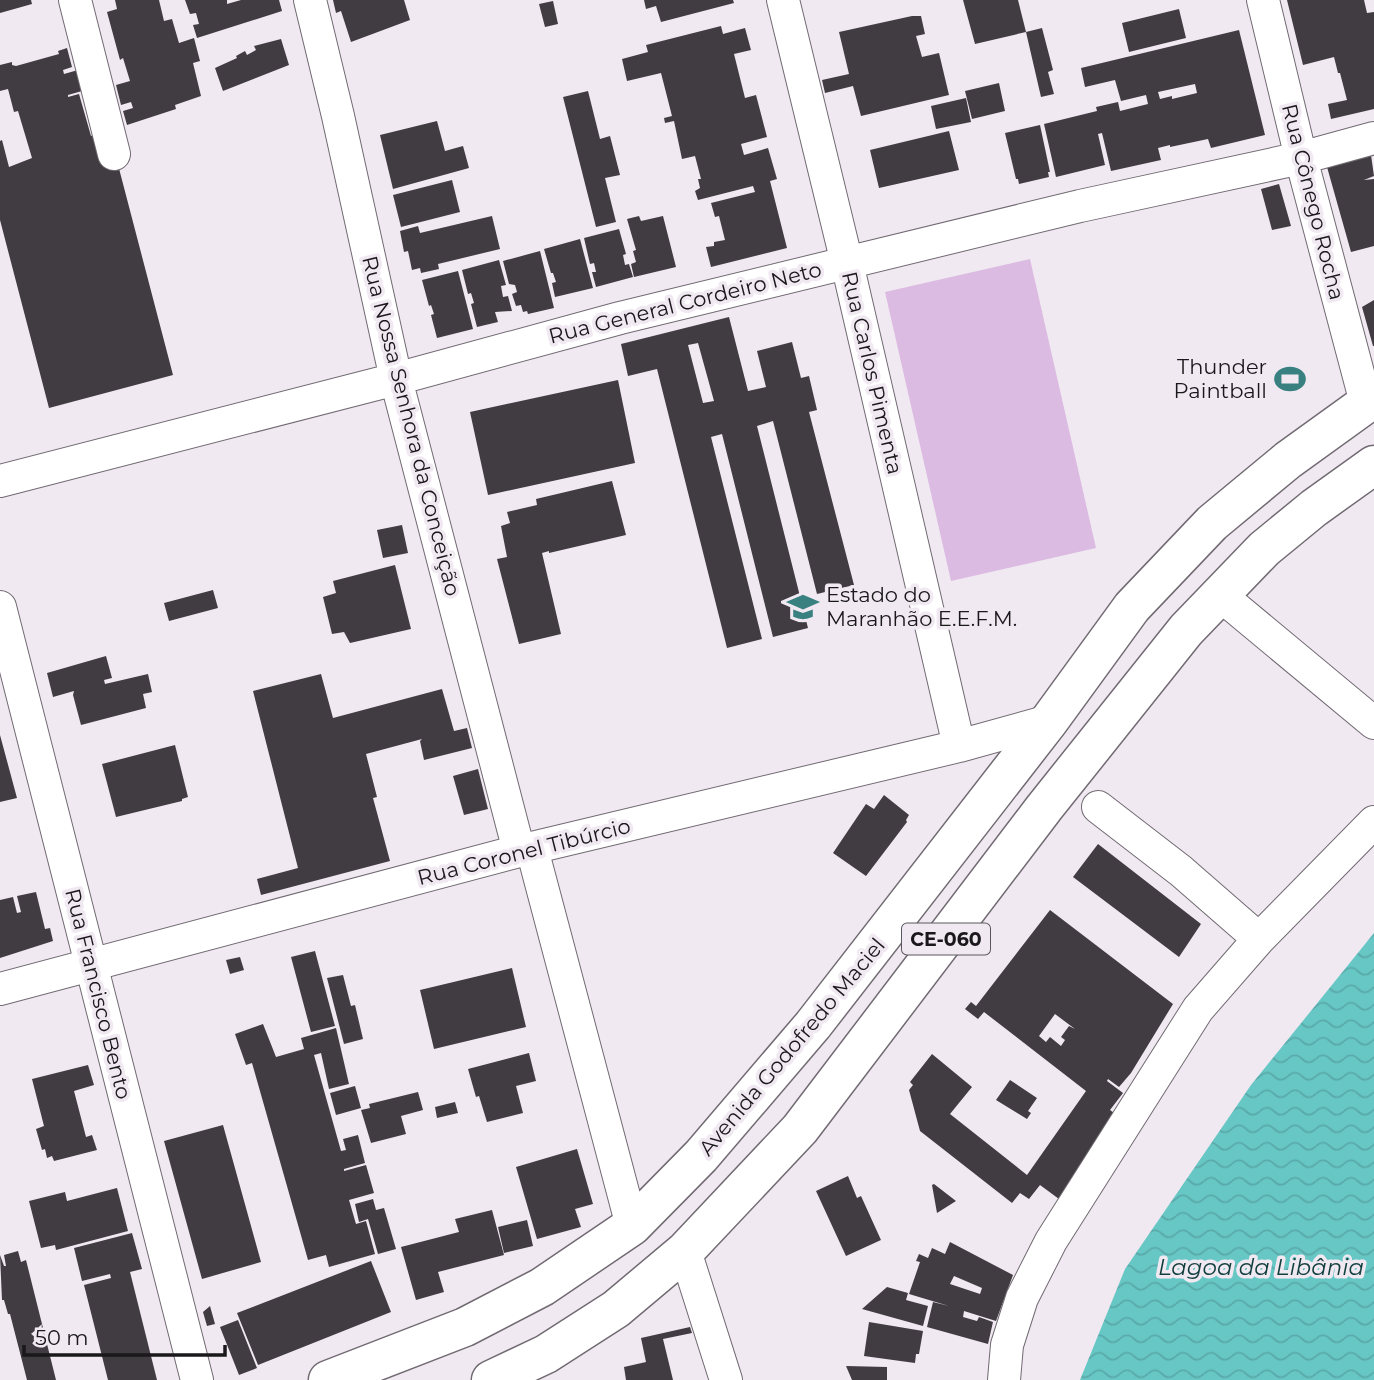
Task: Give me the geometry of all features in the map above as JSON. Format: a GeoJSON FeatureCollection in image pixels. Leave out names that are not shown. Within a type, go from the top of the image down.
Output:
{"type":"FeatureCollection","features":[{"type":"Feature","properties":{"kind":"main road","name":"Avenida Godofredo Maciel"},"geometry":{"type":"LineString","coordinates":[[328,1380],[465,1327],[542,1287],[632,1226],[701,1157],[813,1026],[1049,721],[1132,607],[1212,523],[1288,460],[1370,401]]}},
{"type":"Feature","properties":{"kind":"main road","name":"CE-060"},"geometry":{"type":"LineString","coordinates":[[491,1380],[546,1354],[616,1309],[685,1251],[800,1129],[1044,808],[1186,630],[1264,550],[1314,508],[1374,465]]}},
{"type":"Feature","properties":{"kind":"street"},"geometry":{"type":"LineString","coordinates":[[75,0],[114,154]]}},
{"type":"Feature","properties":{"kind":"street","name":"Rua Nossa Senhora da Conceição"},"geometry":{"type":"LineString","coordinates":[[310,0],[396,379],[525,850],[632,1226]]}},
{"type":"Feature","properties":{"kind":"street","name":"Rua Carlos Pimenta"},"geometry":{"type":"LineString","coordinates":[[783,0],[959,746]]}},
{"type":"Feature","properties":{"kind":"street","name":"Rua Cônego Rocha"},"geometry":{"type":"LineString","coordinates":[[1263,0],[1301,158],[1370,401]]}},
{"type":"Feature","properties":{"kind":"street","name":"Rua General Cordeiro Neto"},"geometry":{"type":"LineString","coordinates":[[0,481],[620,318],[1080,206],[1301,158],[1374,138]]}},
{"type":"Feature","properties":{"kind":"street"},"geometry":{"type":"LineString","coordinates":[[1220,595],[1374,723]]}},
{"type":"Feature","properties":{"kind":"street","name":"Rua Francisco Bento"},"geometry":{"type":"LineString","coordinates":[[0,607],[197,1380]]}},
{"type":"Feature","properties":{"kind":"street","name":"Rua Coronel Tibúrcio"},"geometry":{"type":"LineString","coordinates":[[0,989],[525,850],[959,746],[1049,721]]}},
{"type":"Feature","properties":{"kind":"street"},"geometry":{"type":"LineString","coordinates":[[1098,807],[1181,871],[1259,939]]}},
{"type":"Feature","properties":{"kind":"street"},"geometry":{"type":"LineString","coordinates":[[1004,1380],[1007,1345],[1022,1298],[1051,1241],[1198,1009],[1259,939],[1374,822]]}},
{"type":"Feature","properties":{"kind":"street"},"geometry":{"type":"LineString","coordinates":[[685,1251],[726,1380]]}},
{"type":"Feature","properties":{"kind":"shaded area"},"geometry":{"type":"Polygon","coordinates":[[[1030,259],[1096,548],[951,581],[885,292],[1030,259]]]}},
{"type":"Feature","properties":{"kind":"water","name":"Lagoa da Libânia"},"geometry":{"type":"Polygon","coordinates":[[[1374,933],[1374,1380],[1080,1380],[1125,1269],[1251,1085],[1374,933]]]}},
{"type":"Feature","properties":{"kind":"building"},"geometry":{"type":"Polygon","coordinates":[[[0,0],[31,0],[32,4],[0,13],[0,0]]]}},
{"type":"Feature","properties":{"kind":"building"},"geometry":{"type":"Polygon","coordinates":[[[115,0],[159,0],[164,21],[172,19],[179,43],[194,38],[200,61],[193,63],[201,96],[175,105],[176,109],[127,125],[123,111],[133,108],[131,102],[121,105],[116,85],[130,81],[123,58],[120,60],[107,12],[117,9],[115,0]]]}},
{"type":"Feature","properties":{"kind":"building"},"geometry":{"type":"Polygon","coordinates":[[[185,0],[227,0],[227,4],[241,0],[279,0],[282,11],[197,38],[193,25],[199,24],[196,13],[190,14],[185,0]]]}},
{"type":"Feature","properties":{"kind":"building"},"geometry":{"type":"Polygon","coordinates":[[[333,0],[404,0],[410,20],[351,42],[341,11],[336,13],[333,0]]]}},
{"type":"Feature","properties":{"kind":"building"},"geometry":{"type":"Polygon","coordinates":[[[644,0],[733,0],[734,3],[661,22],[656,6],[646,9],[644,0]]]}},
{"type":"Feature","properties":{"kind":"building"},"geometry":{"type":"Polygon","coordinates":[[[963,0],[1018,0],[1026,32],[975,44],[963,0]]]}},
{"type":"Feature","properties":{"kind":"building"},"geometry":{"type":"Polygon","coordinates":[[[1287,0],[1364,0],[1367,13],[1374,12],[1374,109],[1331,119],[1328,104],[1347,100],[1340,73],[1334,57],[1303,65],[1287,0]]]}},
{"type":"Feature","properties":{"kind":"building"},"geometry":{"type":"Polygon","coordinates":[[[553,1],[558,24],[545,27],[539,4],[553,1]]]}},
{"type":"Feature","properties":{"kind":"building"},"geometry":{"type":"Polygon","coordinates":[[[1179,9],[1186,38],[1129,52],[1122,23],[1179,9]]]}},
{"type":"Feature","properties":{"kind":"building"},"geometry":{"type":"Polygon","coordinates":[[[921,16],[925,34],[916,36],[922,57],[939,53],[949,95],[861,116],[853,86],[825,93],[822,80],[849,74],[839,32],[921,16]]]}},
{"type":"Feature","properties":{"kind":"building"},"geometry":{"type":"Polygon","coordinates":[[[721,26],[723,34],[745,28],[751,50],[734,54],[745,98],[756,95],[767,137],[741,144],[744,155],[768,148],[777,179],[770,181],[787,248],[711,267],[706,247],[725,240],[719,216],[715,217],[711,203],[755,192],[753,186],[698,200],[695,191],[700,188],[698,179],[701,179],[695,156],[682,159],[674,121],[665,123],[664,118],[672,116],[661,73],[627,81],[622,59],[648,52],[646,45],[721,26]]]}},
{"type":"Feature","properties":{"kind":"building"},"geometry":{"type":"Polygon","coordinates":[[[1042,28],[1053,70],[1048,72],[1054,94],[1041,97],[1026,32],[1042,28]]]}},
{"type":"Feature","properties":{"kind":"building"},"geometry":{"type":"Polygon","coordinates":[[[1239,30],[1265,135],[1211,148],[1208,139],[1170,145],[1158,148],[1161,160],[1111,171],[1102,133],[1098,134],[1105,165],[1056,177],[1044,124],[1097,111],[1096,107],[1118,102],[1120,111],[1148,104],[1146,95],[1121,101],[1115,80],[1085,87],[1081,68],[1239,30]],[[1195,84],[1158,92],[1160,99],[1197,93],[1195,84]]]}},
{"type":"Feature","properties":{"kind":"building"},"geometry":{"type":"Polygon","coordinates":[[[281,39],[289,65],[223,91],[215,68],[237,58],[236,56],[245,51],[247,55],[256,50],[254,46],[281,39]]]}},
{"type":"Feature","properties":{"kind":"building"},"geometry":{"type":"Polygon","coordinates":[[[67,48],[72,67],[63,70],[64,74],[85,68],[82,91],[68,97],[79,94],[91,136],[105,130],[116,157],[173,375],[49,408],[0,220],[0,141],[2,140],[9,167],[32,158],[18,111],[14,112],[8,89],[0,91],[0,65],[12,62],[12,65],[16,66],[59,54],[58,51],[67,48]]]}},
{"type":"Feature","properties":{"kind":"building"},"geometry":{"type":"Polygon","coordinates":[[[999,83],[1005,111],[972,119],[965,91],[999,83]]]}},
{"type":"Feature","properties":{"kind":"building"},"geometry":{"type":"Polygon","coordinates":[[[588,91],[600,139],[610,136],[620,175],[605,178],[616,222],[596,227],[563,97],[588,91]]]}},
{"type":"Feature","properties":{"kind":"building"},"geometry":{"type":"Polygon","coordinates":[[[966,98],[971,122],[936,129],[931,106],[966,98]]]}},
{"type":"Feature","properties":{"kind":"building"},"geometry":{"type":"Polygon","coordinates":[[[437,121],[445,151],[463,146],[469,168],[393,189],[380,135],[437,121]]]}},
{"type":"Feature","properties":{"kind":"building"},"geometry":{"type":"Polygon","coordinates":[[[1040,125],[1049,177],[1019,184],[1005,133],[1040,125]]]}},
{"type":"Feature","properties":{"kind":"building"},"geometry":{"type":"Polygon","coordinates":[[[949,131],[959,170],[879,188],[870,150],[949,131]]]}},
{"type":"Feature","properties":{"kind":"building"},"geometry":{"type":"Polygon","coordinates":[[[1371,155],[1374,176],[1364,180],[1374,179],[1374,246],[1351,252],[1327,167],[1371,155]]]}},
{"type":"Feature","properties":{"kind":"building"},"geometry":{"type":"Polygon","coordinates":[[[452,180],[460,212],[401,227],[393,195],[452,180]]]}},
{"type":"Feature","properties":{"kind":"building"},"geometry":{"type":"Polygon","coordinates":[[[1279,184],[1291,226],[1272,230],[1261,189],[1279,184]]]}},
{"type":"Feature","properties":{"kind":"building"},"geometry":{"type":"Polygon","coordinates":[[[492,216],[500,249],[438,264],[439,269],[421,273],[420,268],[412,270],[408,251],[404,252],[400,231],[418,226],[420,233],[492,216]]]}},
{"type":"Feature","properties":{"kind":"building"},"geometry":{"type":"Polygon","coordinates":[[[639,216],[641,221],[663,216],[676,267],[634,277],[631,264],[636,262],[633,251],[636,250],[627,219],[639,216]]]}},
{"type":"Feature","properties":{"kind":"building"},"geometry":{"type":"Polygon","coordinates":[[[619,229],[626,254],[623,255],[625,265],[629,264],[633,277],[596,287],[592,272],[596,272],[594,263],[590,264],[584,238],[619,229]]]}},
{"type":"Feature","properties":{"kind":"building"},"geometry":{"type":"Polygon","coordinates":[[[580,239],[593,288],[555,297],[552,283],[556,282],[544,249],[580,239]]]}},
{"type":"Feature","properties":{"kind":"building"},"geometry":{"type":"Polygon","coordinates":[[[540,251],[554,308],[528,314],[527,311],[523,312],[521,305],[516,306],[512,294],[517,292],[515,285],[509,284],[503,261],[540,251]]]}},
{"type":"Feature","properties":{"kind":"building"},"geometry":{"type":"Polygon","coordinates":[[[499,260],[506,285],[501,286],[503,297],[508,296],[512,311],[495,312],[498,322],[477,327],[471,304],[474,303],[471,293],[468,294],[462,270],[499,260]]]}},
{"type":"Feature","properties":{"kind":"building"},"geometry":{"type":"Polygon","coordinates":[[[458,271],[473,329],[437,338],[431,315],[434,314],[422,280],[458,271]]]}},
{"type":"Feature","properties":{"kind":"building"},"geometry":{"type":"Polygon","coordinates":[[[1374,300],[1374,346],[1373,346],[1362,307],[1374,300]]]}},
{"type":"Feature","properties":{"kind":"building"},"geometry":{"type":"Polygon","coordinates":[[[729,317],[748,391],[766,387],[757,351],[792,342],[801,378],[809,376],[817,410],[809,412],[854,585],[817,594],[773,421],[757,426],[808,628],[773,637],[722,434],[711,437],[762,639],[727,648],[657,369],[628,376],[621,344],[729,317]],[[698,343],[688,345],[703,403],[714,401],[698,343]]]}},
{"type":"Feature","properties":{"kind":"building"},"geometry":{"type":"Polygon","coordinates":[[[618,380],[635,463],[488,495],[470,412],[618,380]]]}},
{"type":"Feature","properties":{"kind":"building"},"geometry":{"type":"Polygon","coordinates":[[[612,481],[626,535],[542,553],[561,634],[519,644],[497,559],[507,557],[501,526],[510,523],[507,512],[537,505],[536,499],[612,481]]]}},
{"type":"Feature","properties":{"kind":"building"},"geometry":{"type":"Polygon","coordinates":[[[402,525],[408,553],[383,558],[377,530],[402,525]]]}},
{"type":"Feature","properties":{"kind":"building"},"geometry":{"type":"Polygon","coordinates":[[[395,565],[411,629],[350,643],[344,632],[332,634],[323,597],[336,593],[333,581],[395,565]]]}},
{"type":"Feature","properties":{"kind":"building"},"geometry":{"type":"Polygon","coordinates":[[[213,590],[218,608],[169,621],[164,603],[213,590]]]}},
{"type":"Feature","properties":{"kind":"building"},"geometry":{"type":"Polygon","coordinates":[[[106,656],[112,678],[104,680],[105,684],[148,674],[152,692],[143,694],[146,708],[81,725],[74,691],[53,697],[47,673],[106,656]]]}},
{"type":"Feature","properties":{"kind":"building"},"geometry":{"type":"Polygon","coordinates":[[[321,674],[333,718],[442,689],[454,731],[467,728],[472,748],[424,760],[420,741],[422,739],[366,754],[377,797],[373,798],[390,861],[261,895],[257,879],[298,868],[253,691],[321,674]]]}},
{"type":"Feature","properties":{"kind":"building"},"geometry":{"type":"Polygon","coordinates":[[[0,735],[17,798],[0,802],[0,735]]]}},
{"type":"Feature","properties":{"kind":"building"},"geometry":{"type":"Polygon","coordinates":[[[175,745],[188,797],[182,801],[116,817],[102,764],[175,745]]]}},
{"type":"Feature","properties":{"kind":"building"},"geometry":{"type":"Polygon","coordinates":[[[478,769],[488,809],[464,815],[453,776],[478,769]]]}},
{"type":"Feature","properties":{"kind":"building"},"geometry":{"type":"Polygon","coordinates":[[[884,795],[909,815],[907,822],[866,876],[833,853],[866,804],[874,809],[884,795]]]}},
{"type":"Feature","properties":{"kind":"building"},"geometry":{"type":"Polygon","coordinates":[[[1098,844],[1201,924],[1179,957],[1073,877],[1098,844]]]}},
{"type":"Feature","properties":{"kind":"building"},"geometry":{"type":"Polygon","coordinates":[[[36,892],[45,929],[50,928],[53,941],[0,958],[0,900],[13,897],[17,913],[21,912],[17,896],[36,892]]]}},
{"type":"Feature","properties":{"kind":"building"},"geometry":{"type":"Polygon","coordinates":[[[1050,910],[1173,1004],[1131,1073],[1119,1087],[1108,1079],[1107,1081],[1123,1093],[1110,1110],[1114,1113],[1059,1199],[1040,1185],[1029,1199],[1020,1193],[1012,1203],[920,1131],[909,1090],[913,1085],[910,1082],[932,1054],[972,1087],[950,1114],[1027,1175],[1086,1091],[984,1012],[978,1019],[965,1009],[971,1002],[976,1006],[1050,910]],[[1055,1014],[1039,1036],[1046,1042],[1050,1037],[1061,1046],[1065,1040],[1061,1037],[1069,1026],[1075,1029],[1055,1014]]]}},
{"type":"Feature","properties":{"kind":"building"},"geometry":{"type":"Polygon","coordinates":[[[315,951],[335,1026],[311,1032],[291,957],[315,951]]]}},
{"type":"Feature","properties":{"kind":"building"},"geometry":{"type":"Polygon","coordinates":[[[240,957],[244,970],[230,974],[226,960],[240,957]]]}},
{"type":"Feature","properties":{"kind":"building"},"geometry":{"type":"Polygon","coordinates":[[[512,968],[526,1027],[434,1049],[420,990],[512,968]]]}},
{"type":"Feature","properties":{"kind":"building"},"geometry":{"type":"Polygon","coordinates":[[[343,975],[351,1006],[355,1005],[363,1039],[344,1044],[327,978],[343,975]]]}},
{"type":"Feature","properties":{"kind":"building"},"geometry":{"type":"Polygon","coordinates":[[[263,1024],[276,1057],[304,1049],[301,1038],[336,1028],[349,1084],[329,1089],[321,1053],[314,1055],[341,1151],[346,1150],[343,1139],[358,1135],[365,1163],[344,1171],[366,1165],[374,1193],[349,1200],[356,1224],[366,1221],[375,1254],[329,1267],[326,1255],[308,1260],[252,1063],[246,1065],[235,1034],[263,1024]]]}},
{"type":"Feature","properties":{"kind":"building"},"geometry":{"type":"Polygon","coordinates":[[[529,1053],[536,1081],[516,1086],[523,1113],[487,1122],[468,1069],[529,1053]]]}},
{"type":"Feature","properties":{"kind":"building"},"geometry":{"type":"Polygon","coordinates":[[[88,1065],[94,1085],[74,1091],[86,1137],[92,1135],[97,1150],[54,1161],[52,1156],[47,1158],[45,1149],[42,1150],[36,1129],[44,1126],[32,1079],[88,1065]]]}},
{"type":"Feature","properties":{"kind":"building"},"geometry":{"type":"Polygon","coordinates":[[[1010,1080],[1037,1098],[1028,1111],[1031,1113],[1027,1119],[996,1100],[1010,1080]]]}},
{"type":"Feature","properties":{"kind":"building"},"geometry":{"type":"Polygon","coordinates":[[[355,1086],[361,1108],[336,1115],[330,1093],[355,1086]]]}},
{"type":"Feature","properties":{"kind":"building"},"geometry":{"type":"Polygon","coordinates":[[[418,1092],[423,1110],[401,1116],[406,1134],[371,1143],[361,1110],[370,1108],[369,1104],[418,1092]]]}},
{"type":"Feature","properties":{"kind":"building"},"geometry":{"type":"Polygon","coordinates":[[[455,1102],[458,1113],[437,1118],[435,1107],[455,1102]]]}},
{"type":"Feature","properties":{"kind":"building"},"geometry":{"type":"Polygon","coordinates":[[[223,1125],[261,1262],[202,1279],[164,1141],[223,1125]]]}},
{"type":"Feature","properties":{"kind":"building"},"geometry":{"type":"Polygon","coordinates":[[[577,1149],[593,1204],[575,1209],[581,1227],[537,1239],[516,1167],[577,1149]]]}},
{"type":"Feature","properties":{"kind":"building"},"geometry":{"type":"Polygon","coordinates":[[[848,1176],[857,1198],[861,1196],[881,1240],[846,1256],[816,1191],[848,1176]]]}},
{"type":"Feature","properties":{"kind":"building"},"geometry":{"type":"Polygon","coordinates":[[[932,1185],[956,1201],[937,1213],[932,1185]]]}},
{"type":"Feature","properties":{"kind":"building"},"geometry":{"type":"Polygon","coordinates":[[[117,1188],[128,1231],[56,1250],[55,1245],[41,1248],[29,1201],[65,1192],[67,1201],[117,1188]]]}},
{"type":"Feature","properties":{"kind":"building"},"geometry":{"type":"Polygon","coordinates":[[[373,1199],[376,1210],[384,1208],[396,1249],[378,1254],[368,1219],[359,1222],[355,1204],[373,1199]]]}},
{"type":"Feature","properties":{"kind":"building"},"geometry":{"type":"Polygon","coordinates":[[[492,1210],[504,1255],[438,1272],[444,1292],[416,1300],[401,1247],[459,1232],[455,1219],[492,1210]]]}},
{"type":"Feature","properties":{"kind":"building"},"geometry":{"type":"Polygon","coordinates":[[[527,1220],[533,1246],[504,1253],[498,1227],[527,1220]]]}},
{"type":"Feature","properties":{"kind":"building"},"geometry":{"type":"Polygon","coordinates":[[[132,1233],[142,1269],[130,1272],[157,1380],[108,1380],[84,1285],[111,1278],[110,1274],[82,1281],[74,1248],[132,1233]]]}},
{"type":"Feature","properties":{"kind":"building"},"geometry":{"type":"Polygon","coordinates":[[[950,1242],[1013,1275],[996,1321],[964,1311],[963,1317],[977,1321],[979,1317],[993,1322],[988,1344],[927,1327],[933,1302],[949,1306],[909,1294],[920,1262],[916,1261],[919,1254],[928,1258],[932,1248],[945,1254],[950,1242]],[[954,1276],[950,1284],[980,1294],[982,1288],[954,1276]]]}},
{"type":"Feature","properties":{"kind":"building"},"geometry":{"type":"Polygon","coordinates":[[[18,1251],[21,1262],[26,1260],[56,1380],[27,1380],[10,1314],[2,1300],[0,1255],[6,1266],[4,1255],[18,1251]]]}},
{"type":"Feature","properties":{"kind":"building"},"geometry":{"type":"Polygon","coordinates":[[[371,1261],[391,1312],[258,1365],[237,1313],[371,1261]]]}},
{"type":"Feature","properties":{"kind":"building"},"geometry":{"type":"Polygon","coordinates":[[[887,1287],[908,1293],[906,1300],[928,1306],[923,1326],[862,1309],[887,1287]]]}},
{"type":"Feature","properties":{"kind":"building"},"geometry":{"type":"Polygon","coordinates":[[[210,1306],[215,1324],[207,1326],[203,1312],[210,1306]]]}},
{"type":"Feature","properties":{"kind":"building"},"geometry":{"type":"Polygon","coordinates":[[[238,1320],[257,1368],[239,1375],[220,1327],[238,1320]]]}},
{"type":"Feature","properties":{"kind":"building"},"geometry":{"type":"Polygon","coordinates":[[[869,1322],[923,1331],[915,1363],[864,1356],[869,1322]]]}},
{"type":"Feature","properties":{"kind":"building"},"geometry":{"type":"Polygon","coordinates":[[[690,1327],[692,1333],[663,1339],[673,1380],[626,1380],[624,1367],[646,1362],[641,1338],[690,1327]]]}},
{"type":"Feature","properties":{"kind":"building"},"geometry":{"type":"Polygon","coordinates":[[[846,1366],[887,1367],[887,1380],[852,1380],[846,1366]]]}},
{"type":"Feature","properties":{"kind":"place","name":"Thunder Paintball"},"geometry":{"type":"Point","coordinates":[1290,379]}},
{"type":"Feature","properties":{"kind":"place","name":"Estado do Maranhão E.E.F.M."},"geometry":{"type":"Point","coordinates":[803,607]}}]}
